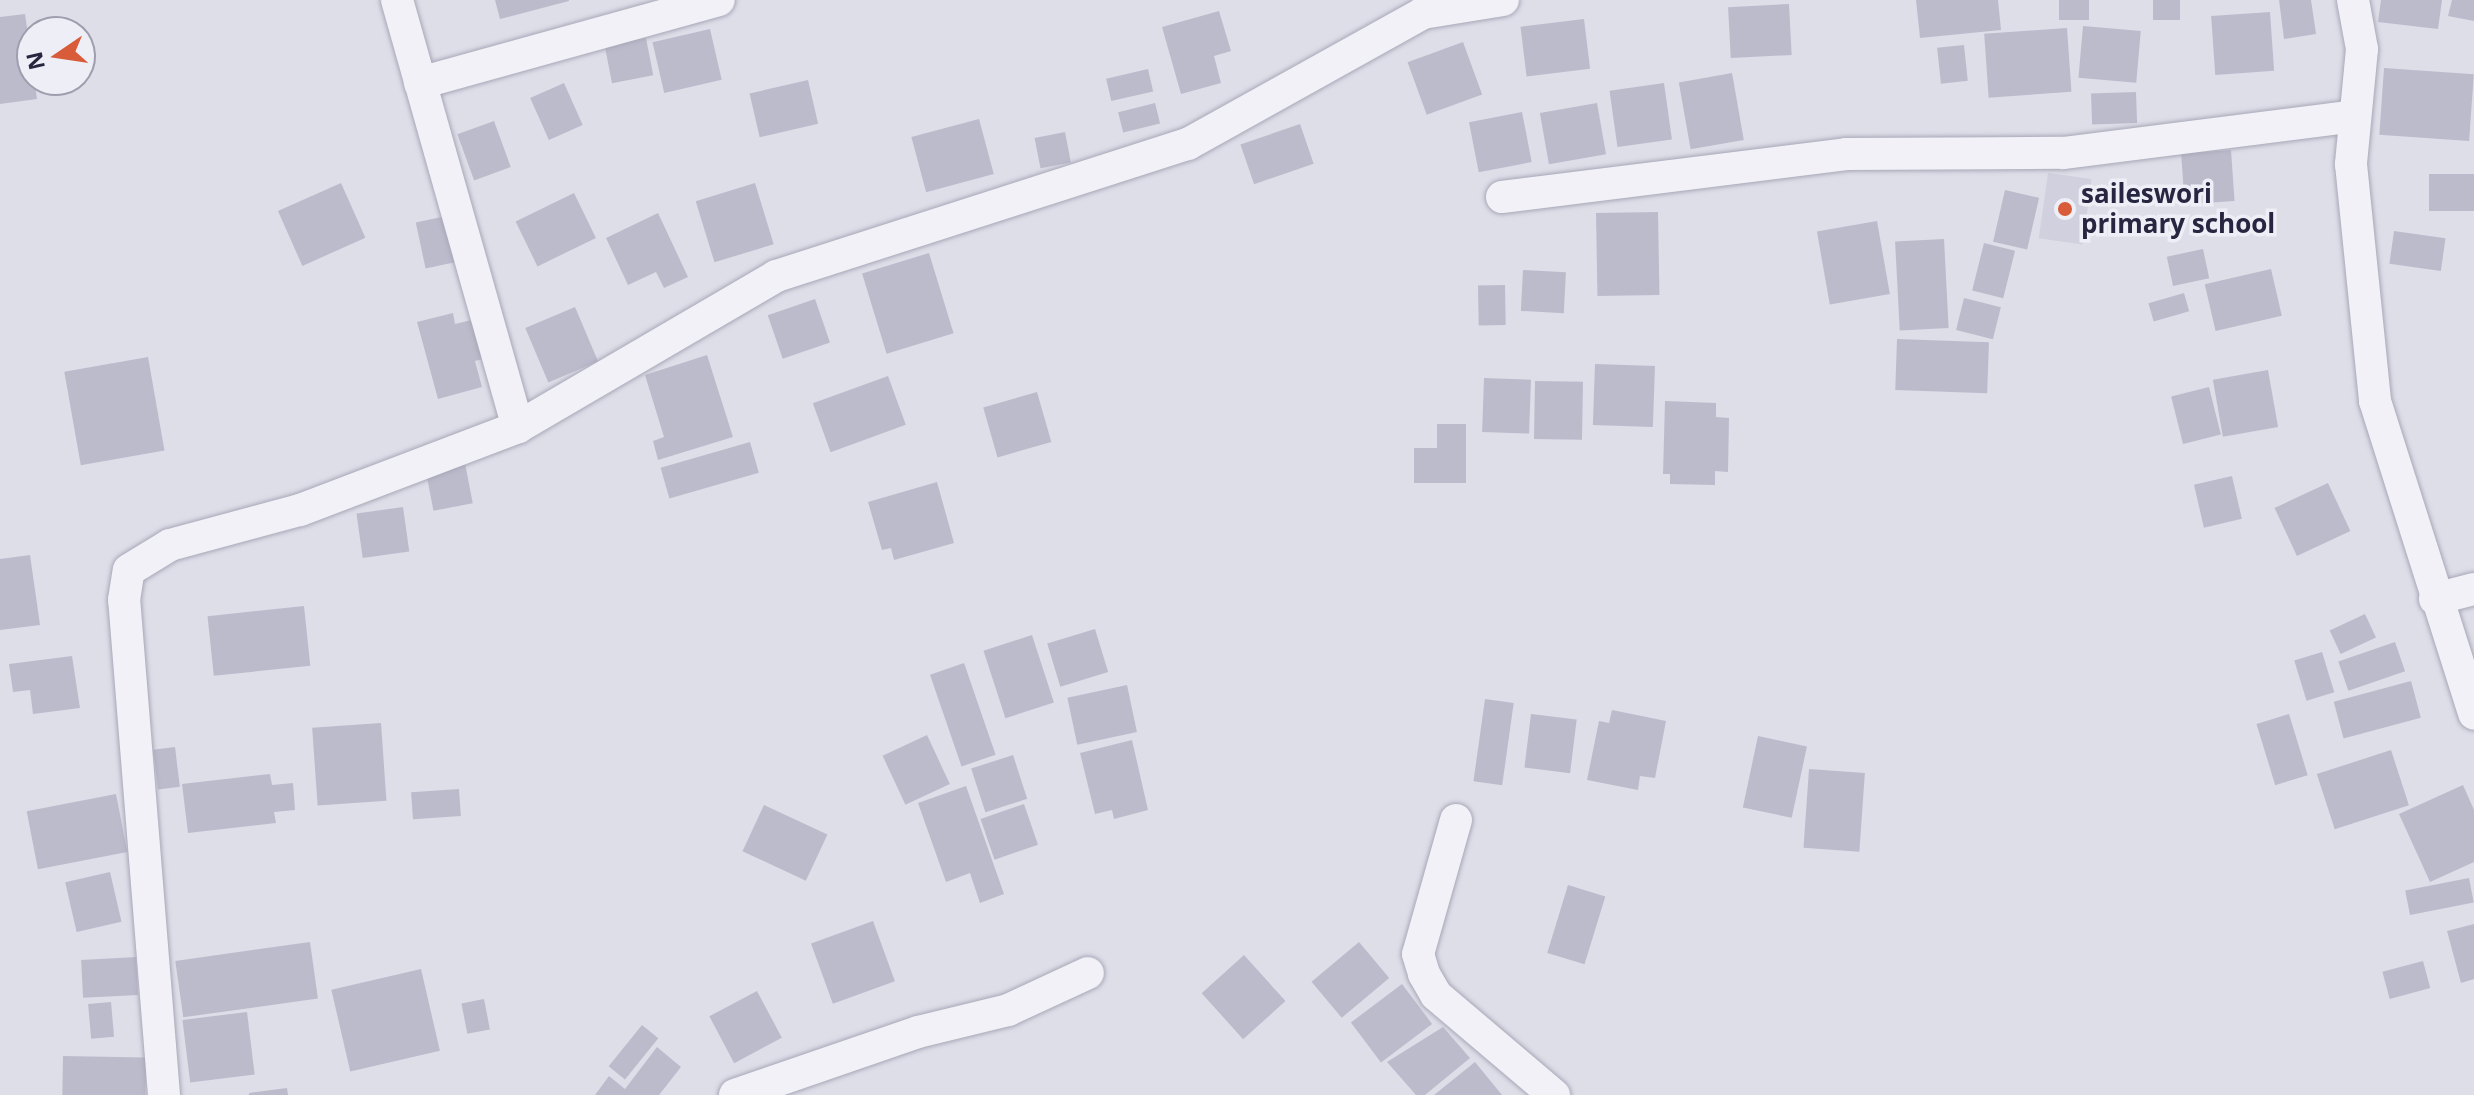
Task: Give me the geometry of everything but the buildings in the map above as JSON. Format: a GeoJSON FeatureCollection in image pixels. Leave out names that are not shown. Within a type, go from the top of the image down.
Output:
{"type":"FeatureCollection","features":[{"type":"Feature","properties":{"kind":"street"},"geometry":{"type":"LineString","coordinates":[[397,0],[518,427]]}},
{"type":"Feature","properties":{"kind":"street"},"geometry":{"type":"LineString","coordinates":[[420,83],[719,0]]}},
{"type":"Feature","properties":{"kind":"street"},"geometry":{"type":"LineString","coordinates":[[164,1095],[124,600],[129,570],[170,545],[300,510],[518,427],[776,276],[1188,144],[1423,13],[1503,0]]}},
{"type":"Feature","properties":{"kind":"street"},"geometry":{"type":"LineString","coordinates":[[2353,0],[2362,49],[2351,164],[2375,401],[2435,599],[2474,714]]}},
{"type":"Feature","properties":{"kind":"street"},"geometry":{"type":"LineString","coordinates":[[1502,197],[1846,154],[2063,153],[2355,116]]}},
{"type":"Feature","properties":{"kind":"street"},"geometry":{"type":"LineString","coordinates":[[2435,599],[2474,589]]}},
{"type":"Feature","properties":{"kind":"street"},"geometry":{"type":"LineString","coordinates":[[1456,820],[1418,954],[1424,974],[1436,995],[1554,1095]]}},
{"type":"Feature","properties":{"kind":"street"},"geometry":{"type":"LineString","coordinates":[[735,1095],[918,1032],[1008,1010],[1088,973]]}},
{"type":"Feature","properties":{"kind":"shaded area","name":"saileswori primary school"},"geometry":{"type":"Polygon","coordinates":[[[2048,173],[2092,179],[2082,244],[2039,238],[2048,173]]]}},
{"type":"Feature","properties":{"kind":"place","name":"saileswori primary school"},"geometry":{"type":"Point","coordinates":[2065,209]}}]}
